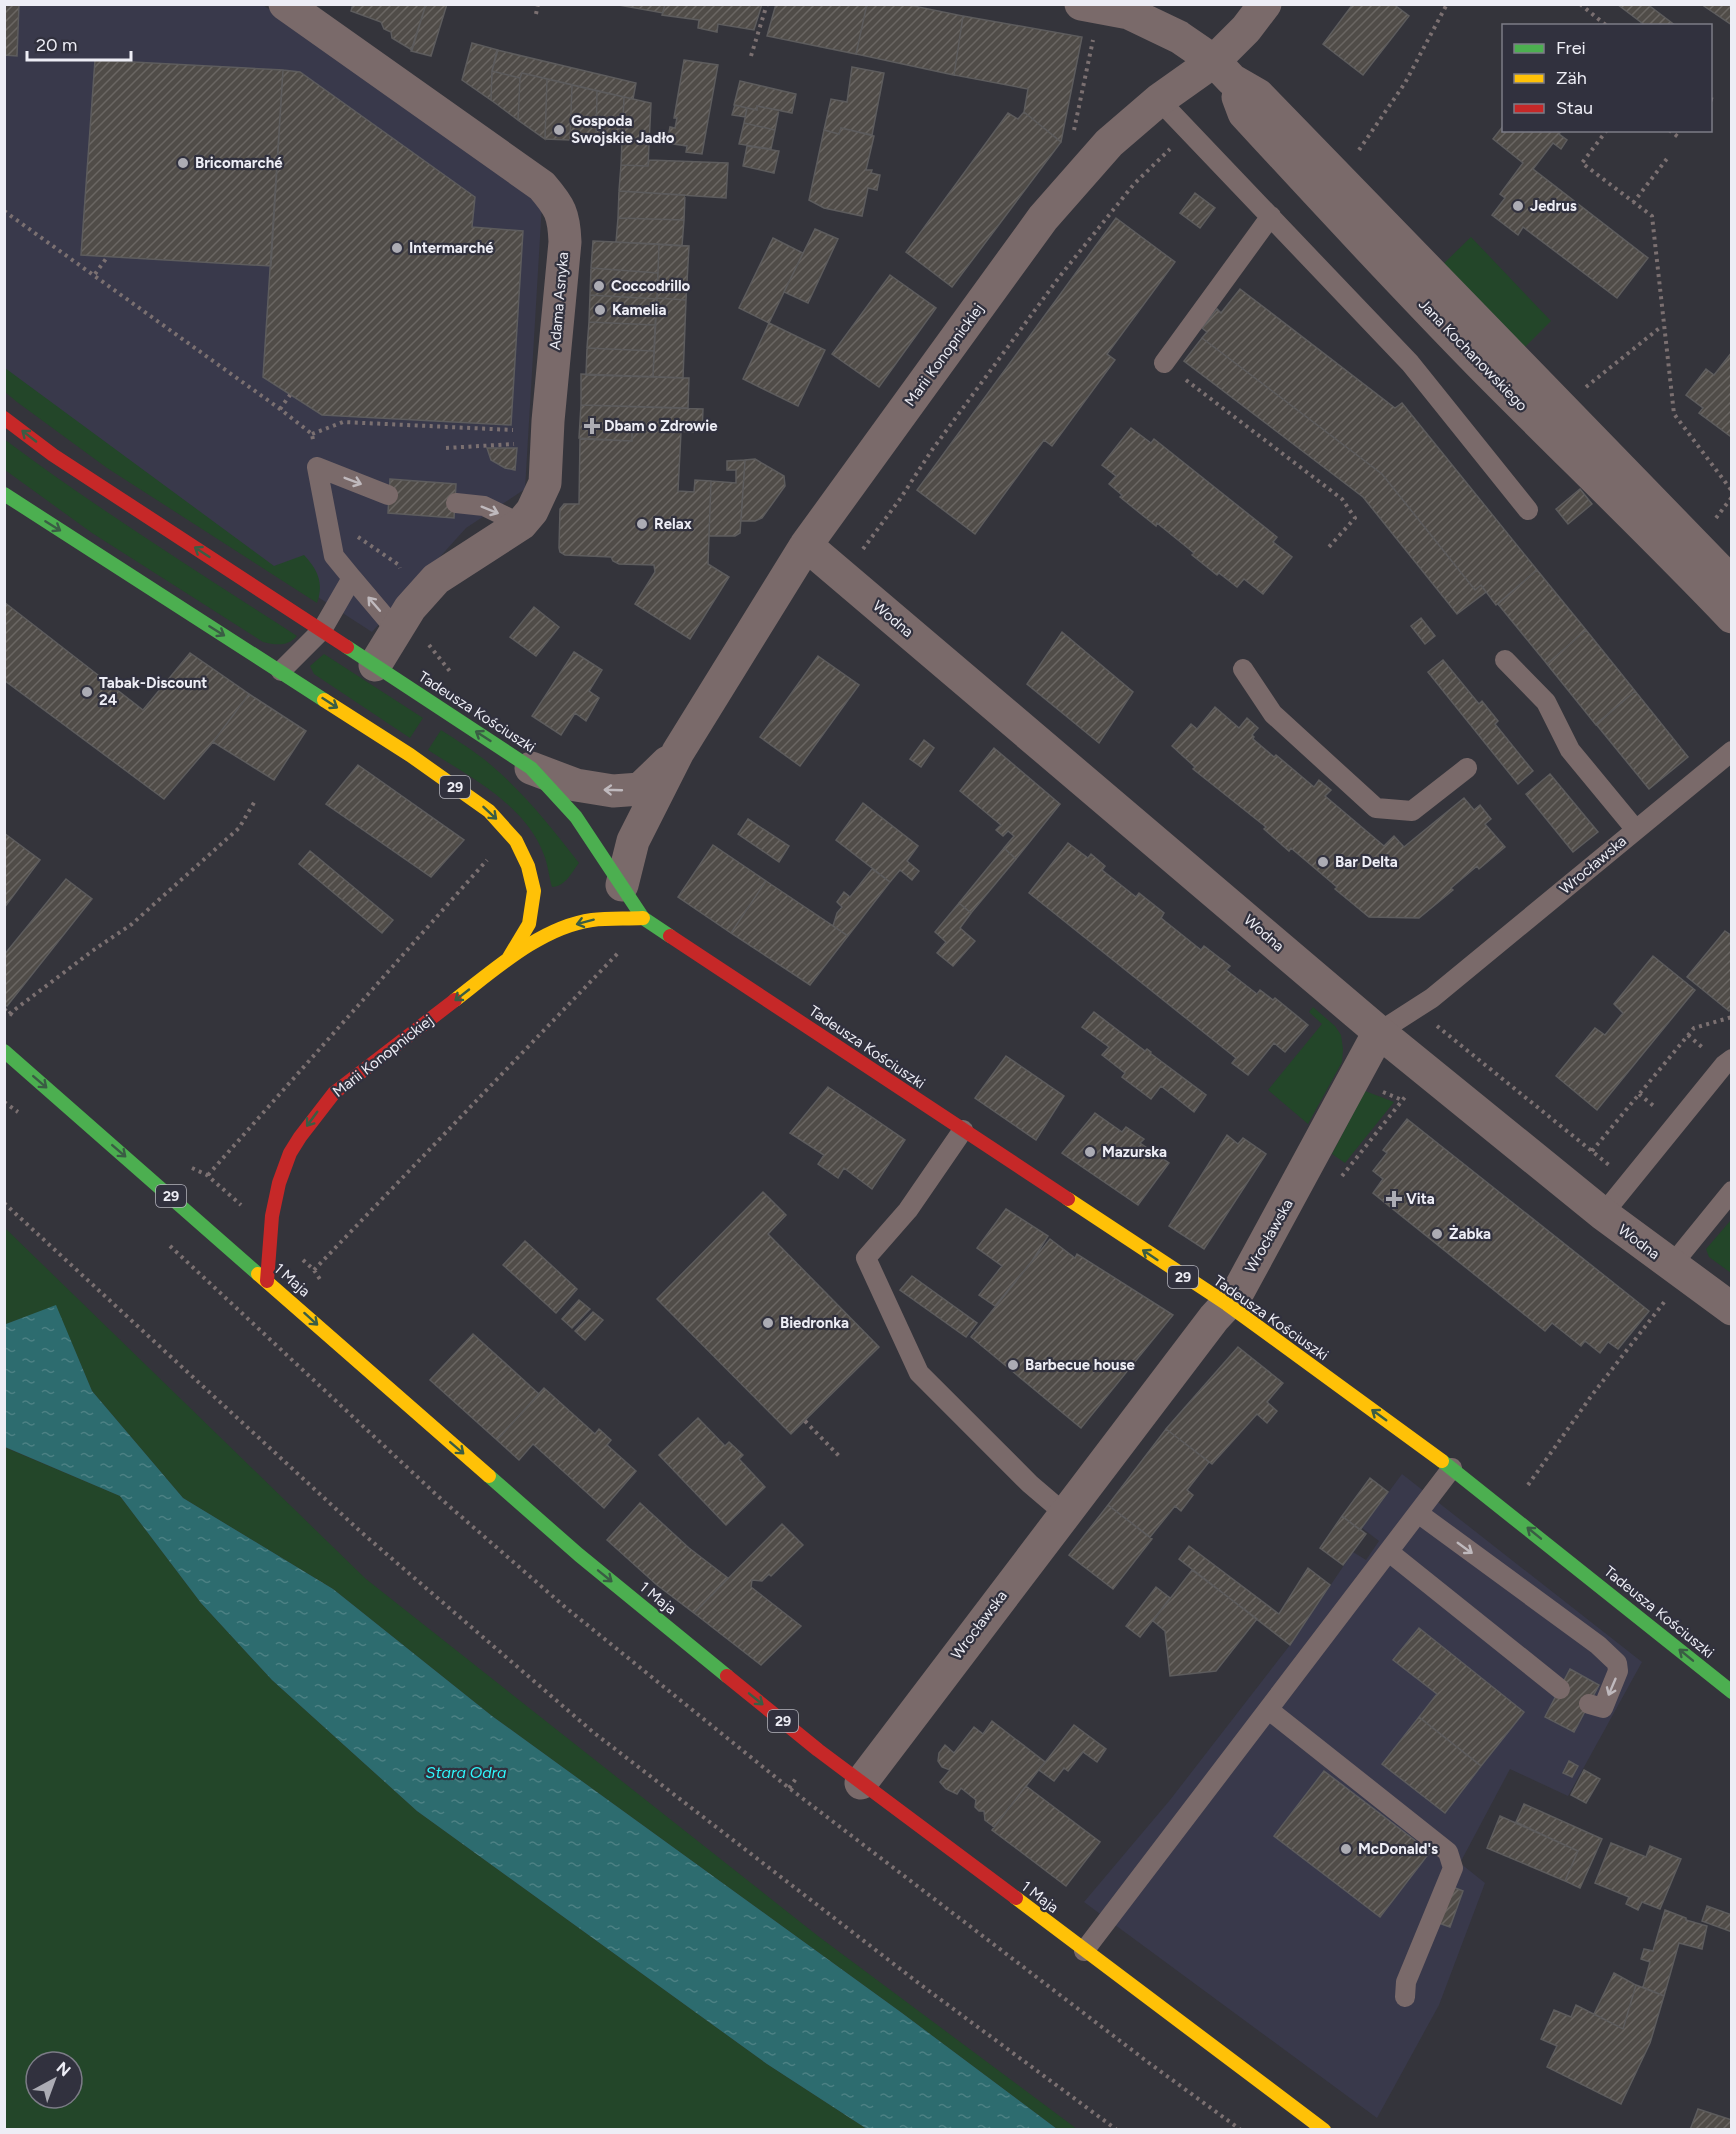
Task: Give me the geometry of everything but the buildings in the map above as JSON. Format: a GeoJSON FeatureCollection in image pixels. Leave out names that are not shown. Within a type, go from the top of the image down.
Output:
{"type":"FeatureCollection","features":[{"type":"Feature","properties":{"kind":"main road","name":"Tadeusza Kościuszki"},"geometry":{"type":"LineString","coordinates":[[4,418],[53,455],[531,768],[576,817],[643,918],[1227,1304],[1452,1468],[1731,1692]]}},
{"type":"Feature","properties":{"kind":"main road","name":"29"},"geometry":{"type":"LineString","coordinates":[[4,494],[410,755],[489,811],[516,840],[528,866],[534,891],[529,924],[508,959]]}},
{"type":"Feature","properties":{"kind":"main road","name":"Marii Konopnickiej"},"geometry":{"type":"LineString","coordinates":[[267,1281],[270,1232],[278,1188],[289,1154],[313,1117],[334,1093],[508,959],[550,933],[591,920],[643,918]]}},
{"type":"Feature","properties":{"kind":"main road","name":"1 Maja"},"geometry":{"type":"LineString","coordinates":[[4,1051],[579,1555],[809,1743],[1324,2130]]}},
{"type":"Feature","properties":{"kind":"street","name":"Adama Asnyka"},"geometry":{"type":"LineString","coordinates":[[285,4],[542,186],[557,203],[564,220],[545,483],[532,511],[521,524],[435,579],[403,619],[375,665]]}},
{"type":"Feature","properties":{"kind":"street","name":"Marii Konopnickiej"},"geometry":{"type":"LineString","coordinates":[[622,885],[633,841],[678,753],[806,545],[1043,218],[1109,143],[1159,100],[1223,70],[1246,29],[1265,4]]}},
{"type":"Feature","properties":{"kind":"street"},"geometry":{"type":"LineString","coordinates":[[1090,6],[1129,13],[1179,37],[1223,70]]}},
{"type":"Feature","properties":{"kind":"street","name":"Jana Kochanowskiego"},"geometry":{"type":"LineString","coordinates":[[1223,70],[1258,95],[1731,583]]}},
{"type":"Feature","properties":{"kind":"street","name":"Jana Kochanowskiego"},"geometry":{"type":"LineString","coordinates":[[1223,70],[1244,113],[1317,192],[1481,364],[1646,528],[1731,617]]}},
{"type":"Feature","properties":{"kind":"street","name":"Wodna"},"geometry":{"type":"LineString","coordinates":[[806,545],[1379,1032],[1603,1214],[1731,1309]]}},
{"type":"Feature","properties":{"kind":"street","name":"Marii Konopnickiej"},"geometry":{"type":"LineString","coordinates":[[531,768],[576,785],[613,791],[640,789],[678,753]]}},
{"type":"Feature","properties":{"kind":"street","name":"Wrocławska"},"geometry":{"type":"LineString","coordinates":[[861,1783],[1214,1318],[1238,1292],[1379,1032]]}},
{"type":"Feature","properties":{"kind":"lane"},"geometry":{"type":"LineString","coordinates":[[1159,100],[1410,363],[1528,510]]}},
{"type":"Feature","properties":{"kind":"lane"},"geometry":{"type":"LineString","coordinates":[[1164,363],[1271,216]]}},
{"type":"Feature","properties":{"kind":"lane"},"geometry":{"type":"LineString","coordinates":[[388,495],[317,467],[334,555],[352,578],[403,619]]}},
{"type":"Feature","properties":{"kind":"lane"},"geometry":{"type":"LineString","coordinates":[[456,503],[484,506],[521,524]]}},
{"type":"Feature","properties":{"kind":"lane"},"geometry":{"type":"LineString","coordinates":[[281,671],[322,630],[352,578]]}},
{"type":"Feature","properties":{"kind":"lane"},"geometry":{"type":"LineString","coordinates":[[1505,660],[1546,702],[1570,750],[1636,830]]}},
{"type":"Feature","properties":{"kind":"lane"},"geometry":{"type":"LineString","coordinates":[[1244,669],[1273,714],[1376,808],[1412,811],[1467,768]]}},
{"type":"Feature","properties":{"kind":"lane","name":"Wrocławska"},"geometry":{"type":"LineString","coordinates":[[1379,1032],[1432,998],[1731,752]]}},
{"type":"Feature","properties":{"kind":"lane"},"geometry":{"type":"LineString","coordinates":[[1603,1214],[1731,1059]]}},
{"type":"Feature","properties":{"kind":"lane"},"geometry":{"type":"LineString","coordinates":[[963,1130],[908,1210],[866,1258],[919,1373],[1030,1484],[1064,1514]]}},
{"type":"Feature","properties":{"kind":"lane"},"geometry":{"type":"LineString","coordinates":[[1676,1270],[1731,1191]]}},
{"type":"Feature","properties":{"kind":"lane"},"geometry":{"type":"LineString","coordinates":[[1084,1951],[1452,1468]]}},
{"type":"Feature","properties":{"kind":"lane"},"geometry":{"type":"LineString","coordinates":[[1418,1513],[1598,1646],[1617,1663],[1618,1671],[1603,1708],[1589,1704]]}},
{"type":"Feature","properties":{"kind":"lane"},"geometry":{"type":"LineString","coordinates":[[1389,1552],[1560,1689]]}},
{"type":"Feature","properties":{"kind":"lane"},"geometry":{"type":"LineString","coordinates":[[1269,1710],[1448,1852],[1454,1868],[1406,1982],[1405,1997]]}},
{"type":"Feature","properties":{"kind":"path"},"geometry":{"type":"LineString","coordinates":[[536,14],[538,4]]}},
{"type":"Feature","properties":{"kind":"path"},"geometry":{"type":"LineString","coordinates":[[751,56],[767,4]]}},
{"type":"Feature","properties":{"kind":"path"},"geometry":{"type":"LineString","coordinates":[[1334,175],[1360,149],[1405,83],[1447,4]]}},
{"type":"Feature","properties":{"kind":"path"},"geometry":{"type":"LineString","coordinates":[[1580,4],[1605,24]]}},
{"type":"Feature","properties":{"kind":"path"},"geometry":{"type":"LineString","coordinates":[[1072,138],[1090,6]]}},
{"type":"Feature","properties":{"kind":"path"},"geometry":{"type":"LineString","coordinates":[[843,577],[900,499],[932,450],[1060,276],[1134,184],[1189,131]]}},
{"type":"Feature","properties":{"kind":"path"},"geometry":{"type":"LineString","coordinates":[[1605,132],[1582,163],[1652,216],[1674,414],[1731,490]]}},
{"type":"Feature","properties":{"kind":"path"},"geometry":{"type":"LineString","coordinates":[[1672,132],[1681,139]]}},
{"type":"Feature","properties":{"kind":"path"},"geometry":{"type":"LineString","coordinates":[[1633,203],[1669,156]]}},
{"type":"Feature","properties":{"kind":"path"},"geometry":{"type":"LineString","coordinates":[[4,211],[312,434],[343,422],[518,430],[517,443],[446,448]]}},
{"type":"Feature","properties":{"kind":"path"},"geometry":{"type":"LineString","coordinates":[[95,275],[108,256]]}},
{"type":"Feature","properties":{"kind":"path"},"geometry":{"type":"LineString","coordinates":[[1560,408],[1663,326]]}},
{"type":"Feature","properties":{"kind":"path"},"geometry":{"type":"LineString","coordinates":[[1183,378],[1342,499],[1355,518],[1328,548]]}},
{"type":"Feature","properties":{"kind":"path"},"geometry":{"type":"LineString","coordinates":[[280,409],[290,395]]}},
{"type":"Feature","properties":{"kind":"path"},"geometry":{"type":"LineString","coordinates":[[326,514],[399,565],[403,619],[458,680]]}},
{"type":"Feature","properties":{"kind":"path"},"geometry":{"type":"LineString","coordinates":[[4,1019],[132,924],[239,828],[255,801]]}},
{"type":"Feature","properties":{"kind":"path"},"geometry":{"type":"LineString","coordinates":[[182,1205],[492,853]]}},
{"type":"Feature","properties":{"kind":"path"},"geometry":{"type":"LineString","coordinates":[[287,1298],[626,945]]}},
{"type":"Feature","properties":{"kind":"path"},"geometry":{"type":"LineString","coordinates":[[1416,1008],[1629,1181]]}},
{"type":"Feature","properties":{"kind":"path"},"geometry":{"type":"LineString","coordinates":[[1592,1151],[1694,1028],[1731,1017]]}},
{"type":"Feature","properties":{"kind":"path"},"geometry":{"type":"LineString","coordinates":[[1340,1179],[1450,1036]]}},
{"type":"Feature","properties":{"kind":"path"},"geometry":{"type":"LineString","coordinates":[[4,1203],[361,1532],[593,1732],[921,1984],[1117,2130]]}},
{"type":"Feature","properties":{"kind":"path"},"geometry":{"type":"LineString","coordinates":[[1527,1485],[1592,1395],[1669,1295],[1676,1270]]}},
{"type":"Feature","properties":{"kind":"path"},"geometry":{"type":"LineString","coordinates":[[805,1421],[840,1457]]}},
{"type":"Feature","properties":{"kind":"path"},"geometry":{"type":"LineString","coordinates":[[1519,1479],[1536,1492]]}},
{"type":"Feature","properties":{"kind":"shaded area"},"geometry":{"type":"Polygon","coordinates":[[[4,5],[263,5],[542,204],[525,489],[466,528],[372,632],[135,479],[5,387],[4,5]]]}},
{"type":"Feature","properties":{"kind":"shaded area"},"geometry":{"type":"Polygon","coordinates":[[[1402,1474],[1642,1662],[1568,1796],[1510,1769],[1460,1863],[1485,1883],[1439,2005],[1377,2118],[1084,1902],[1170,1800],[1290,1645],[1353,1552],[1366,1560],[1379,1541],[1362,1528],[1402,1474]]]}},
{"type":"Feature","properties":{"kind":"green space"},"geometry":{"type":"Polygon","coordinates":[[[1471,237],[1551,321],[1519,353],[1438,269],[1471,237]]]}},
{"type":"Feature","properties":{"kind":"green space"},"geometry":{"type":"Polygon","coordinates":[[[5,368],[274,566],[304,555],[313,566],[320,583],[317,603],[107,468],[17,402],[5,392],[5,368]]]}},
{"type":"Feature","properties":{"kind":"green space"},"geometry":{"type":"Polygon","coordinates":[[[4,439],[112,516],[297,636],[285,644],[263,642],[92,533],[5,470],[4,439]]]}},
{"type":"Feature","properties":{"kind":"green space"},"geometry":{"type":"Polygon","coordinates":[[[324,654],[423,718],[410,738],[314,674],[310,666],[324,654]]]}},
{"type":"Feature","properties":{"kind":"green space"},"geometry":{"type":"Polygon","coordinates":[[[441,730],[503,776],[559,837],[579,863],[561,885],[552,887],[545,859],[536,837],[524,821],[495,794],[428,750],[441,730]]]}},
{"type":"Feature","properties":{"kind":"green space"},"geometry":{"type":"Polygon","coordinates":[[[1313,1007],[1335,1026],[1341,1035],[1343,1049],[1342,1062],[1308,1124],[1268,1090],[1322,1024],[1309,1012],[1313,1007]]]}},
{"type":"Feature","properties":{"kind":"green space"},"geometry":{"type":"Polygon","coordinates":[[[1365,1091],[1394,1102],[1345,1163],[1332,1154],[1365,1091]]]}},
{"type":"Feature","properties":{"kind":"green space"},"geometry":{"type":"Polygon","coordinates":[[[1731,1220],[1731,1273],[1709,1257],[1706,1249],[1731,1220]]]}},
{"type":"Feature","properties":{"kind":"green space"},"geometry":{"type":"Polygon","coordinates":[[[4,1227],[366,1579],[818,1936],[1077,2129],[1057,2129],[902,2013],[492,1716],[333,1589],[183,1498],[92,1391],[56,1306],[6,1324],[5,1329],[4,1227]]]}},
{"type":"Feature","properties":{"kind":"green space"},"geometry":{"type":"Polygon","coordinates":[[[4,1447],[120,1496],[201,1603],[272,1680],[417,1811],[767,2064],[867,2129],[5,2129],[4,1447]]]}},
{"type":"Feature","properties":{"kind":"water","name":"Stara Odra"},"geometry":{"type":"Polygon","coordinates":[[[56,1305],[92,1391],[183,1498],[333,1589],[492,1716],[902,2013],[1057,2129],[867,2129],[767,2064],[417,1811],[272,1680],[201,1603],[120,1496],[5,1447],[4,1329],[6,1324],[56,1305]]]}},
{"type":"Feature","properties":{"kind":"traffic: fast"},"geometry":{"type":"LineString","coordinates":[[4,494],[324,700]]}},
{"type":"Feature","properties":{"kind":"traffic: fast"},"geometry":{"type":"LineString","coordinates":[[347,647],[531,768],[576,817],[643,918],[670,936]]}},
{"type":"Feature","properties":{"kind":"traffic: fast"},"geometry":{"type":"LineString","coordinates":[[4,1051],[258,1274]]}},
{"type":"Feature","properties":{"kind":"traffic: fast"},"geometry":{"type":"LineString","coordinates":[[1442,1461],[1732,1692]]}},
{"type":"Feature","properties":{"kind":"traffic: fast"},"geometry":{"type":"LineString","coordinates":[[489,1476],[579,1555],[727,1676]]}},
{"type":"Feature","properties":{"kind":"traffic: slow"},"geometry":{"type":"LineString","coordinates":[[324,700],[410,755],[489,811],[516,841],[528,866],[534,891],[529,924],[508,959]]}},
{"type":"Feature","properties":{"kind":"traffic: slow"},"geometry":{"type":"LineString","coordinates":[[455,1000],[519,951],[555,931],[592,920],[643,918]]}},
{"type":"Feature","properties":{"kind":"traffic: slow"},"geometry":{"type":"LineString","coordinates":[[1068,1199],[1227,1304],[1442,1461]]}},
{"type":"Feature","properties":{"kind":"traffic: slow"},"geometry":{"type":"LineString","coordinates":[[258,1274],[489,1476]]}},
{"type":"Feature","properties":{"kind":"traffic: slow"},"geometry":{"type":"LineString","coordinates":[[1016,1898],[1324,2130]]}},
{"type":"Feature","properties":{"kind":"traffic: jam"},"geometry":{"type":"LineString","coordinates":[[4,418],[53,455],[347,647]]}},
{"type":"Feature","properties":{"kind":"traffic: jam"},"geometry":{"type":"LineString","coordinates":[[670,936],[1068,1199]]}},
{"type":"Feature","properties":{"kind":"traffic: jam"},"geometry":{"type":"LineString","coordinates":[[267,1281],[272,1216],[279,1183],[290,1153],[300,1137],[334,1093],[455,1000]]}},
{"type":"Feature","properties":{"kind":"traffic: jam"},"geometry":{"type":"LineString","coordinates":[[727,1676],[818,1750],[1016,1898]]}},
{"type":"Feature","properties":{"kind":"place","name":"Gospoda Swojskie Jadło"},"geometry":{"type":"Point","coordinates":[559,130]}},
{"type":"Feature","properties":{"kind":"place","name":"Bricomarché"},"geometry":{"type":"Point","coordinates":[183,163]}},
{"type":"Feature","properties":{"kind":"place","name":"Jedrus"},"geometry":{"type":"Point","coordinates":[1518,206]}},
{"type":"Feature","properties":{"kind":"place","name":"Intermarché"},"geometry":{"type":"Point","coordinates":[397,248]}},
{"type":"Feature","properties":{"kind":"place","name":"Coccodrillo"},"geometry":{"type":"Point","coordinates":[599,286]}},
{"type":"Feature","properties":{"kind":"place","name":"Kamelia"},"geometry":{"type":"Point","coordinates":[600,310]}},
{"type":"Feature","properties":{"kind":"place","name":"Dbam o Zdrowie"},"geometry":{"type":"Point","coordinates":[592,426]}},
{"type":"Feature","properties":{"kind":"place","name":"Relax"},"geometry":{"type":"Point","coordinates":[642,524]}},
{"type":"Feature","properties":{"kind":"place","name":"Tabak-Discount 24"},"geometry":{"type":"Point","coordinates":[87,692]}},
{"type":"Feature","properties":{"kind":"place","name":"Bar Delta"},"geometry":{"type":"Point","coordinates":[1323,862]}},
{"type":"Feature","properties":{"kind":"place","name":"Mazurska"},"geometry":{"type":"Point","coordinates":[1090,1152]}},
{"type":"Feature","properties":{"kind":"place","name":"Vita"},"geometry":{"type":"Point","coordinates":[1394,1199]}},
{"type":"Feature","properties":{"kind":"place","name":"Żabka"},"geometry":{"type":"Point","coordinates":[1437,1234]}},
{"type":"Feature","properties":{"kind":"place","name":"Biedronka"},"geometry":{"type":"Point","coordinates":[768,1323]}},
{"type":"Feature","properties":{"kind":"place","name":"Barbecue house"},"geometry":{"type":"Point","coordinates":[1013,1365]}},
{"type":"Feature","properties":{"kind":"place","name":"McDonald's"},"geometry":{"type":"Point","coordinates":[1346,1849]}}]}
